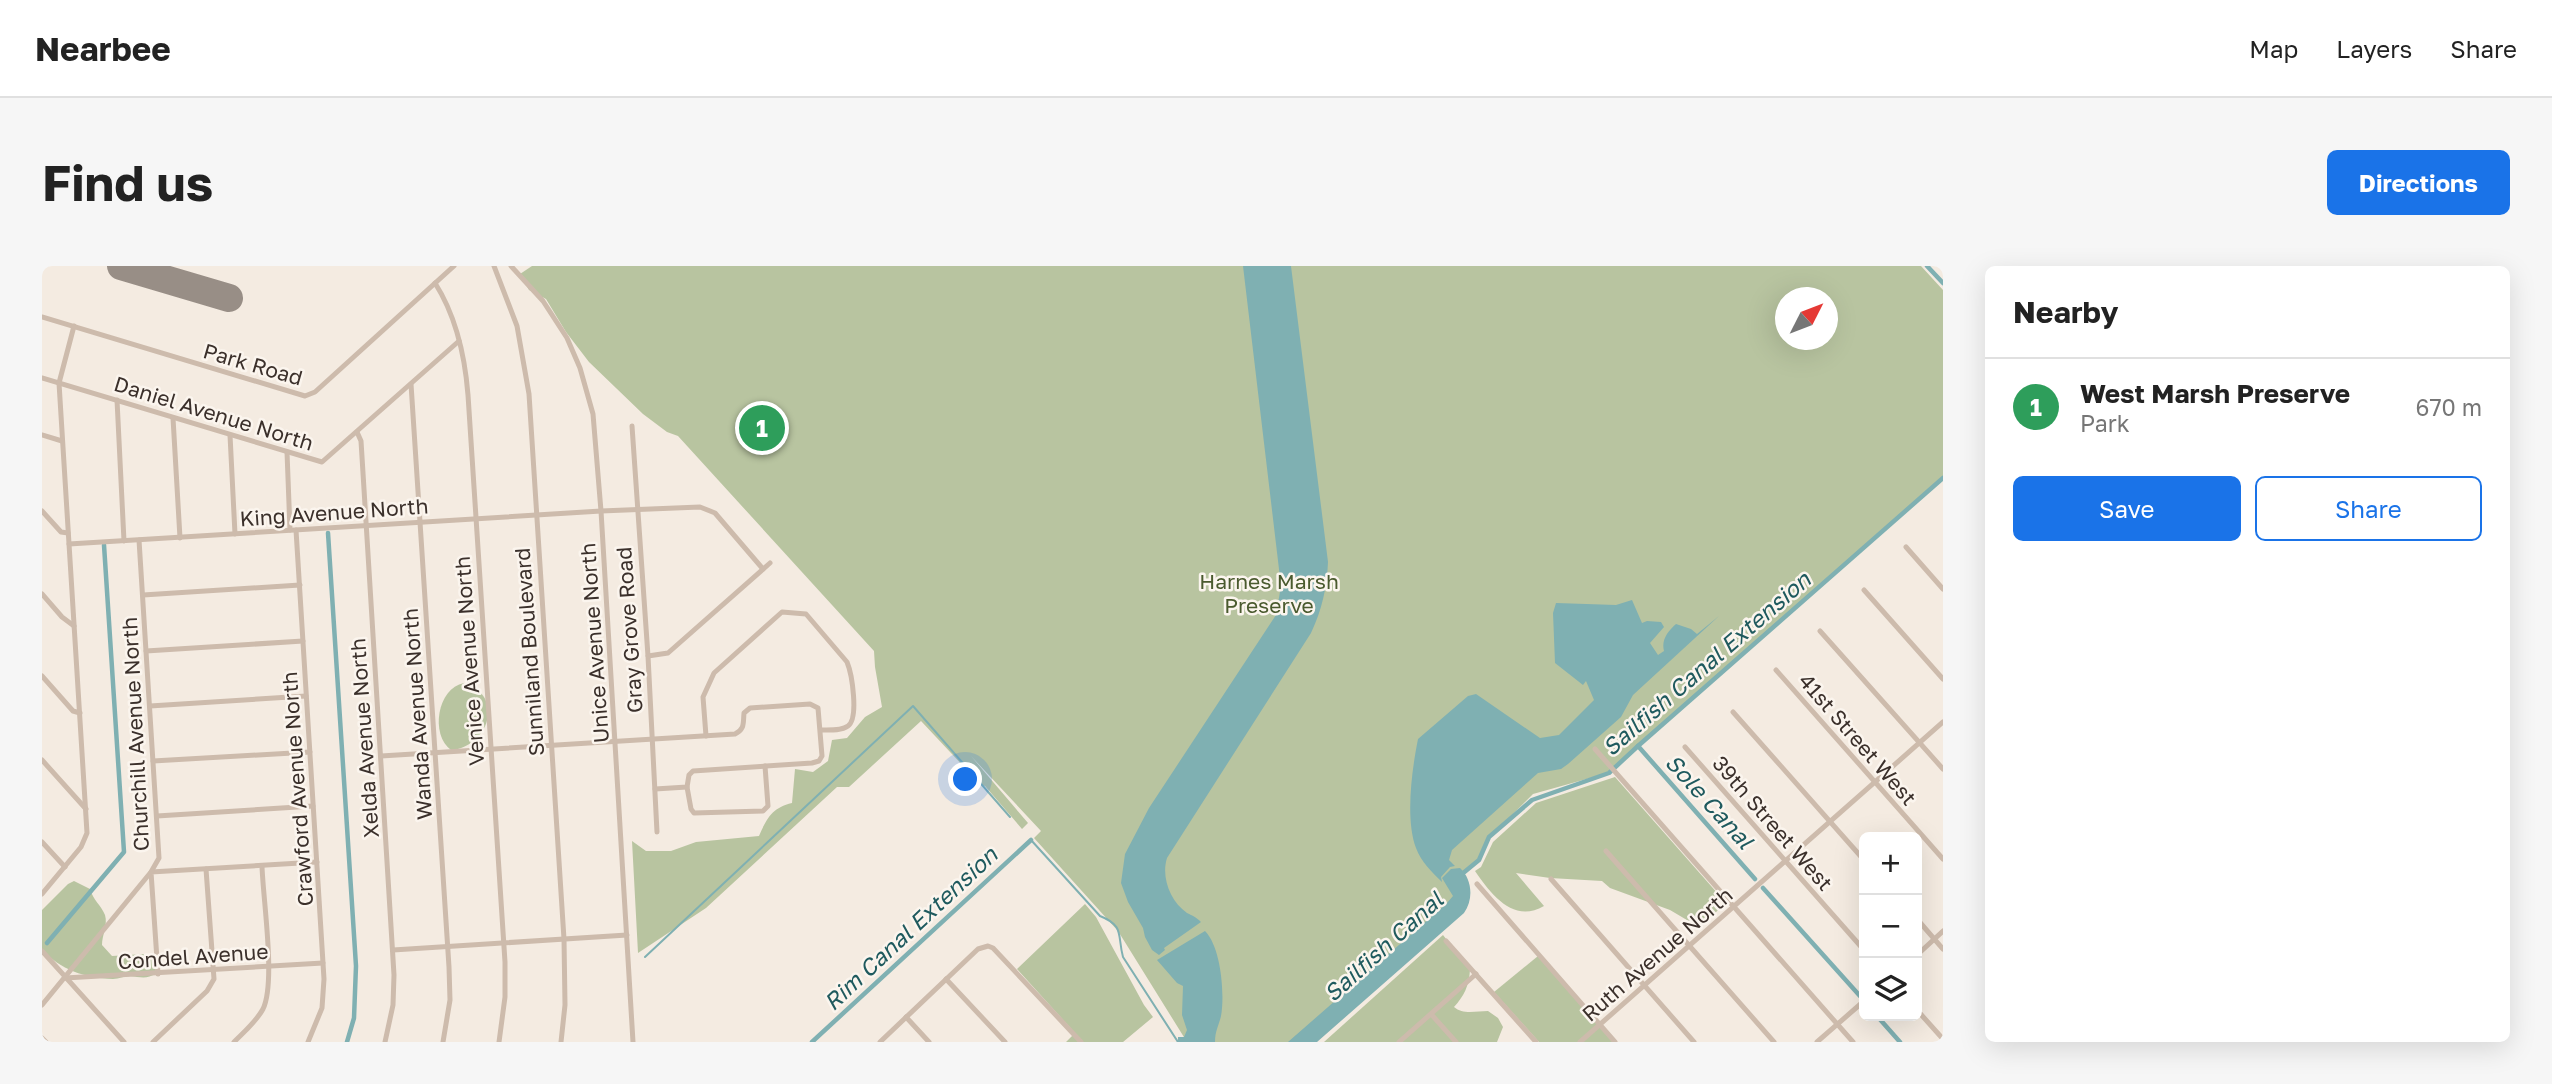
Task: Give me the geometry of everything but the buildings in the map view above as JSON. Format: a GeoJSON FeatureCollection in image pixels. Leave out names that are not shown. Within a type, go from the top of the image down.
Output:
{"type":"FeatureCollection","features":[{"type":"Feature","properties":{"kind":"street","name":"Park Road"},"geometry":{"type":"LineString","coordinates":[[42,317],[305,396],[315,393],[454,266]]}},
{"type":"Feature","properties":{"kind":"street"},"geometry":{"type":"LineString","coordinates":[[495,269],[504,266]]}},
{"type":"Feature","properties":{"kind":"street","name":"Unice Avenue North"},"geometry":{"type":"LineString","coordinates":[[511,266],[559,325],[580,368],[593,414],[616,742],[633,1042]]}},
{"type":"Feature","properties":{"kind":"street"},"geometry":{"type":"LineString","coordinates":[[518,272],[525,266]]}},
{"type":"Feature","properties":{"kind":"street","name":"Sunniland Boulevard"},"geometry":{"type":"LineString","coordinates":[[495,269],[511,307],[525,358],[564,939],[565,995],[561,1042]]}},
{"type":"Feature","properties":{"kind":"street","name":"Venice Avenue North"},"geometry":{"type":"LineString","coordinates":[[435,283],[459,341],[467,380],[503,943],[505,997],[499,1042]]}},
{"type":"Feature","properties":{"kind":"street"},"geometry":{"type":"LineString","coordinates":[[42,894],[85,838],[86,808],[59,383],[74,326]]}},
{"type":"Feature","properties":{"kind":"street","name":"Daniel Avenue North"},"geometry":{"type":"LineString","coordinates":[[42,378],[323,462],[459,341]]}},
{"type":"Feature","properties":{"kind":"street","name":"Wanda Avenue North"},"geometry":{"type":"LineString","coordinates":[[411,384],[448,946],[450,1000],[443,1042]]}},
{"type":"Feature","properties":{"kind":"street"},"geometry":{"type":"LineString","coordinates":[[117,400],[124,541]]}},
{"type":"Feature","properties":{"kind":"street"},"geometry":{"type":"LineString","coordinates":[[173,418],[180,538]]}},
{"type":"Feature","properties":{"kind":"street","name":"Gray Grove Road"},"geometry":{"type":"LineString","coordinates":[[632,426],[657,832]]}},
{"type":"Feature","properties":{"kind":"street","name":"Xelda Avenue North"},"geometry":{"type":"LineString","coordinates":[[357,432],[360,441],[366,526],[393,950],[394,998],[385,1042]]}},
{"type":"Feature","properties":{"kind":"street"},"geometry":{"type":"LineString","coordinates":[[42,435],[62,441]]}},
{"type":"Feature","properties":{"kind":"street"},"geometry":{"type":"LineString","coordinates":[[230,435],[235,534]]}},
{"type":"Feature","properties":{"kind":"street","name":"Crawford Avenue North"},"geometry":{"type":"LineString","coordinates":[[287,452],[300,585],[323,963],[322,1008],[308,1042]]}},
{"type":"Feature","properties":{"kind":"street","name":"King Avenue North"},"geometry":{"type":"LineString","coordinates":[[69,544],[700,507],[715,513],[763,569]]}},
{"type":"Feature","properties":{"kind":"street"},"geometry":{"type":"LineString","coordinates":[[42,511],[61,532],[68,533]]}},
{"type":"Feature","properties":{"kind":"street","name":"Churchill Avenue North"},"geometry":{"type":"LineString","coordinates":[[42,1005],[151,872],[159,858],[139,540]]}},
{"type":"Feature","properties":{"kind":"street"},"geometry":{"type":"LineString","coordinates":[[1906,547],[1943,589]]}},
{"type":"Feature","properties":{"kind":"street"},"geometry":{"type":"LineString","coordinates":[[648,656],[668,653],[770,563]]}},
{"type":"Feature","properties":{"kind":"street"},"geometry":{"type":"LineString","coordinates":[[143,595],[300,585]]}},
{"type":"Feature","properties":{"kind":"street"},"geometry":{"type":"LineString","coordinates":[[1864,590],[1943,679]]}},
{"type":"Feature","properties":{"kind":"street"},"geometry":{"type":"LineString","coordinates":[[42,594],[65,620],[74,626]]}},
{"type":"Feature","properties":{"kind":"street"},"geometry":{"type":"LineString","coordinates":[[706,736],[703,697],[714,673],[782,612],[806,614],[846,662],[850,671],[854,716],[852,723],[845,729],[821,730]]}},
{"type":"Feature","properties":{"kind":"street"},"geometry":{"type":"LineString","coordinates":[[1820,631],[1943,769]]}},
{"type":"Feature","properties":{"kind":"street"},"geometry":{"type":"LineString","coordinates":[[146,651],[303,641]]}},
{"type":"Feature","properties":{"kind":"street","name":"41st Street West"},"geometry":{"type":"LineString","coordinates":[[1776,670],[1943,859]]}},
{"type":"Feature","properties":{"kind":"street"},"geometry":{"type":"LineString","coordinates":[[42,676],[73,710],[80,713]]}},
{"type":"Feature","properties":{"kind":"street"},"geometry":{"type":"LineString","coordinates":[[150,706],[306,696]]}},
{"type":"Feature","properties":{"kind":"street"},"geometry":{"type":"LineString","coordinates":[[381,757],[735,734],[744,726],[744,713],[750,708],[810,704],[818,708],[822,756],[819,761],[693,771],[689,775],[687,788],[691,809],[694,813],[762,811],[768,807],[769,800],[765,766]]}},
{"type":"Feature","properties":{"kind":"street"},"geometry":{"type":"LineString","coordinates":[[1733,712],[1859,854]]}},
{"type":"Feature","properties":{"kind":"street","name":"Ruth Avenue North"},"geometry":{"type":"LineString","coordinates":[[1580,1042],[1943,722]]}},
{"type":"Feature","properties":{"kind":"street","name":"39th Street West"},"geometry":{"type":"LineString","coordinates":[[1685,747],[1859,944]]}},
{"type":"Feature","properties":{"kind":"street"},"geometry":{"type":"LineString","coordinates":[[1595,749],[1853,1042]]}},
{"type":"Feature","properties":{"kind":"street"},"geometry":{"type":"LineString","coordinates":[[153,761],[310,752]]}},
{"type":"Feature","properties":{"kind":"street"},"geometry":{"type":"LineString","coordinates":[[42,760],[86,808]]}},
{"type":"Feature","properties":{"kind":"street"},"geometry":{"type":"LineString","coordinates":[[655,789],[687,788]]}},
{"type":"Feature","properties":{"kind":"street"},"geometry":{"type":"LineString","coordinates":[[157,816],[313,806]]}},
{"type":"Feature","properties":{"kind":"street"},"geometry":{"type":"LineString","coordinates":[[42,842],[65,867]]}},
{"type":"Feature","properties":{"kind":"street"},"geometry":{"type":"LineString","coordinates":[[1606,852],[1774,1042]]}},
{"type":"Feature","properties":{"kind":"street"},"geometry":{"type":"LineString","coordinates":[[158,974],[151,872],[317,862]]}},
{"type":"Feature","properties":{"kind":"street"},"geometry":{"type":"LineString","coordinates":[[234,1042],[256,1020],[268,991],[262,866]]}},
{"type":"Feature","properties":{"kind":"street"},"geometry":{"type":"LineString","coordinates":[[153,1042],[207,991],[214,979],[206,869]]}},
{"type":"Feature","properties":{"kind":"street"},"geometry":{"type":"LineString","coordinates":[[1551,879],[1695,1042]]}},
{"type":"Feature","properties":{"kind":"street"},"geometry":{"type":"LineString","coordinates":[[1477,884],[1615,1042]]}},
{"type":"Feature","properties":{"kind":"street"},"geometry":{"type":"LineString","coordinates":[[1922,925],[1943,949]]}},
{"type":"Feature","properties":{"kind":"street"},"geometry":{"type":"LineString","coordinates":[[1922,950],[1943,931]]}},
{"type":"Feature","properties":{"kind":"street"},"geometry":{"type":"LineString","coordinates":[[393,950],[626,935]]}},
{"type":"Feature","properties":{"kind":"street"},"geometry":{"type":"LineString","coordinates":[[1446,941],[1536,1042]]}},
{"type":"Feature","properties":{"kind":"street"},"geometry":{"type":"LineString","coordinates":[[880,1042],[978,949],[988,946],[993,948],[1081,1042]]}},
{"type":"Feature","properties":{"kind":"street"},"geometry":{"type":"LineString","coordinates":[[42,951],[124,1042]]}},
{"type":"Feature","properties":{"kind":"street","name":"Condel Avenue"},"geometry":{"type":"LineString","coordinates":[[65,978],[323,963]]}},
{"type":"Feature","properties":{"kind":"street"},"geometry":{"type":"LineString","coordinates":[[1399,1042],[1476,974]]}},
{"type":"Feature","properties":{"kind":"street"},"geometry":{"type":"LineString","coordinates":[[946,979],[1005,1042]]}},
{"type":"Feature","properties":{"kind":"street"},"geometry":{"type":"LineString","coordinates":[[1817,1042],[1859,1005]]}},
{"type":"Feature","properties":{"kind":"street"},"geometry":{"type":"LineString","coordinates":[[1431,1014],[1456,1042]]}},
{"type":"Feature","properties":{"kind":"street"},"geometry":{"type":"LineString","coordinates":[[1922,1016],[1943,1040]]}},
{"type":"Feature","properties":{"kind":"street"},"geometry":{"type":"LineString","coordinates":[[906,1017],[929,1042]]}},
{"type":"Feature","properties":{"kind":"street"},"geometry":{"type":"LineString","coordinates":[[42,1038],[46,1042]]}},
{"type":"Feature","properties":{"kind":"green space","name":"Harnes Marsh Preserve"},"geometry":{"type":"Polygon","coordinates":[[[532,266],[1921,266],[1943,290],[1943,476],[1608,773],[1533,794],[1489,838],[1476,862],[1452,883],[1457,901],[1298,1042],[1187,1042],[1118,931],[1034,838],[1041,831],[971,756],[1028,823],[1022,829],[985,786],[981,785],[921,721],[849,787],[837,787],[706,908],[638,953],[632,841],[646,851],[671,851],[696,842],[759,836],[771,815],[792,803],[795,769],[813,772],[828,761],[832,740],[847,738],[865,717],[882,707],[874,651],[678,436],[667,432],[643,414],[589,362],[546,299],[529,290],[520,274],[532,266]]]}},
{"type":"Feature","properties":{"kind":"green space"},"geometry":{"type":"Polygon","coordinates":[[[464,683],[477,689],[485,698],[487,720],[483,731],[475,740],[464,747],[451,750],[440,734],[442,702],[448,693],[464,683]]]}},
{"type":"Feature","properties":{"kind":"green space"},"geometry":{"type":"Polygon","coordinates":[[[1615,777],[1719,895],[1718,910],[1706,923],[1692,923],[1670,910],[1610,888],[1602,881],[1516,873],[1544,906],[1533,911],[1513,909],[1488,889],[1475,871],[1481,867],[1493,842],[1536,803],[1615,777]]]}},
{"type":"Feature","properties":{"kind":"green space"},"geometry":{"type":"Polygon","coordinates":[[[74,881],[90,889],[105,915],[102,945],[112,956],[144,954],[154,959],[156,973],[143,978],[93,977],[74,972],[42,949],[42,910],[74,881]]]}},
{"type":"Feature","properties":{"kind":"green space"},"geometry":{"type":"Polygon","coordinates":[[[1085,904],[1096,917],[1153,1017],[1123,1042],[1066,1042],[1075,1033],[1017,969],[1085,904]]]}},
{"type":"Feature","properties":{"kind":"green space"},"geometry":{"type":"Polygon","coordinates":[[[1443,935],[1470,970],[1465,990],[1454,1007],[1466,1012],[1488,1011],[1498,1018],[1503,1027],[1497,1042],[1324,1042],[1443,935]]]}},
{"type":"Feature","properties":{"kind":"green space"},"geometry":{"type":"Polygon","coordinates":[[[1538,956],[1616,1042],[1539,1042],[1494,992],[1538,956]]]}},
{"type":"Feature","properties":{"kind":"water"},"geometry":{"type":"Polygon","coordinates":[[[1243,266],[1291,266],[1328,562],[1326,580],[1321,607],[1311,633],[1167,858],[1165,873],[1168,888],[1181,908],[1201,922],[1164,948],[1159,955],[1152,950],[1145,937],[1121,883],[1125,854],[1149,808],[1276,615],[1281,586],[1243,266]]]}},
{"type":"Feature","properties":{"kind":"water"},"geometry":{"type":"Polygon","coordinates":[[[1632,600],[1642,623],[1661,622],[1664,627],[1650,643],[1658,655],[1664,651],[1666,636],[1676,624],[1697,634],[1719,616],[1633,695],[1621,717],[1568,764],[1561,769],[1538,773],[1452,850],[1449,860],[1455,866],[1450,867],[1441,877],[1442,882],[1421,858],[1413,836],[1411,794],[1418,739],[1468,696],[1476,694],[1540,738],[1559,735],[1594,700],[1586,681],[1583,685],[1555,663],[1553,613],[1556,603],[1616,605],[1632,600]]]}},
{"type":"Feature","properties":{"kind":"water"},"geometry":{"type":"Polygon","coordinates":[[[1460,868],[1470,889],[1469,902],[1464,913],[1317,1042],[1288,1042],[1447,903],[1453,896],[1442,878],[1451,869],[1460,868]]]}},
{"type":"Feature","properties":{"kind":"water"},"geometry":{"type":"Polygon","coordinates":[[[1205,931],[1215,948],[1222,984],[1221,1016],[1215,1042],[1178,1042],[1178,1037],[1184,1037],[1187,1030],[1182,1015],[1183,986],[1177,983],[1157,960],[1205,931]]]}},
{"type":"Feature","properties":{"kind":"waterway","name":"Sailfish Canal"},"geometry":{"type":"LineString","coordinates":[[1927,266],[1943,283]]}},
{"type":"Feature","properties":{"kind":"waterway","name":"Sailfish Canal Extension"},"geometry":{"type":"LineString","coordinates":[[1462,874],[1479,860],[1489,837],[1532,800],[1609,773],[1943,478]]}},
{"type":"Feature","properties":{"kind":"waterway"},"geometry":{"type":"LineString","coordinates":[[328,533],[356,966],[354,1018],[347,1042]]}},
{"type":"Feature","properties":{"kind":"waterway"},"geometry":{"type":"LineString","coordinates":[[47,943],[124,852],[104,545]]}},
{"type":"Feature","properties":{"kind":"waterway"},"geometry":{"type":"LineString","coordinates":[[645,957],[913,706],[1010,817]]}},
{"type":"Feature","properties":{"kind":"waterway","name":"Sole Canal"},"geometry":{"type":"LineString","coordinates":[[1638,746],[1755,879]]}},
{"type":"Feature","properties":{"kind":"waterway"},"geometry":{"type":"LineString","coordinates":[[1031,840],[1100,916],[1117,928],[1123,957],[1178,1042]]}},
{"type":"Feature","properties":{"kind":"waterway","name":"Rim Canal Extension"},"geometry":{"type":"LineString","coordinates":[[812,1042],[1031,840]]}},
{"type":"Feature","properties":{"kind":"waterway","name":"Sole Canal"},"geometry":{"type":"LineString","coordinates":[[1763,888],[1859,995]]}},
{"type":"Feature","properties":{"kind":"waterway","name":"Sole Canal"},"geometry":{"type":"LineString","coordinates":[[1881,1021],[1900,1042]]}},
{"type":"Feature","properties":{"kind":"runway"},"geometry":{"type":"LineString","coordinates":[[121,266],[229,298]]}},
{"type":"Feature","properties":{"kind":"place","name":"West Marsh Preserve"},"geometry":{"type":"Point","coordinates":[762,428]}}]}
